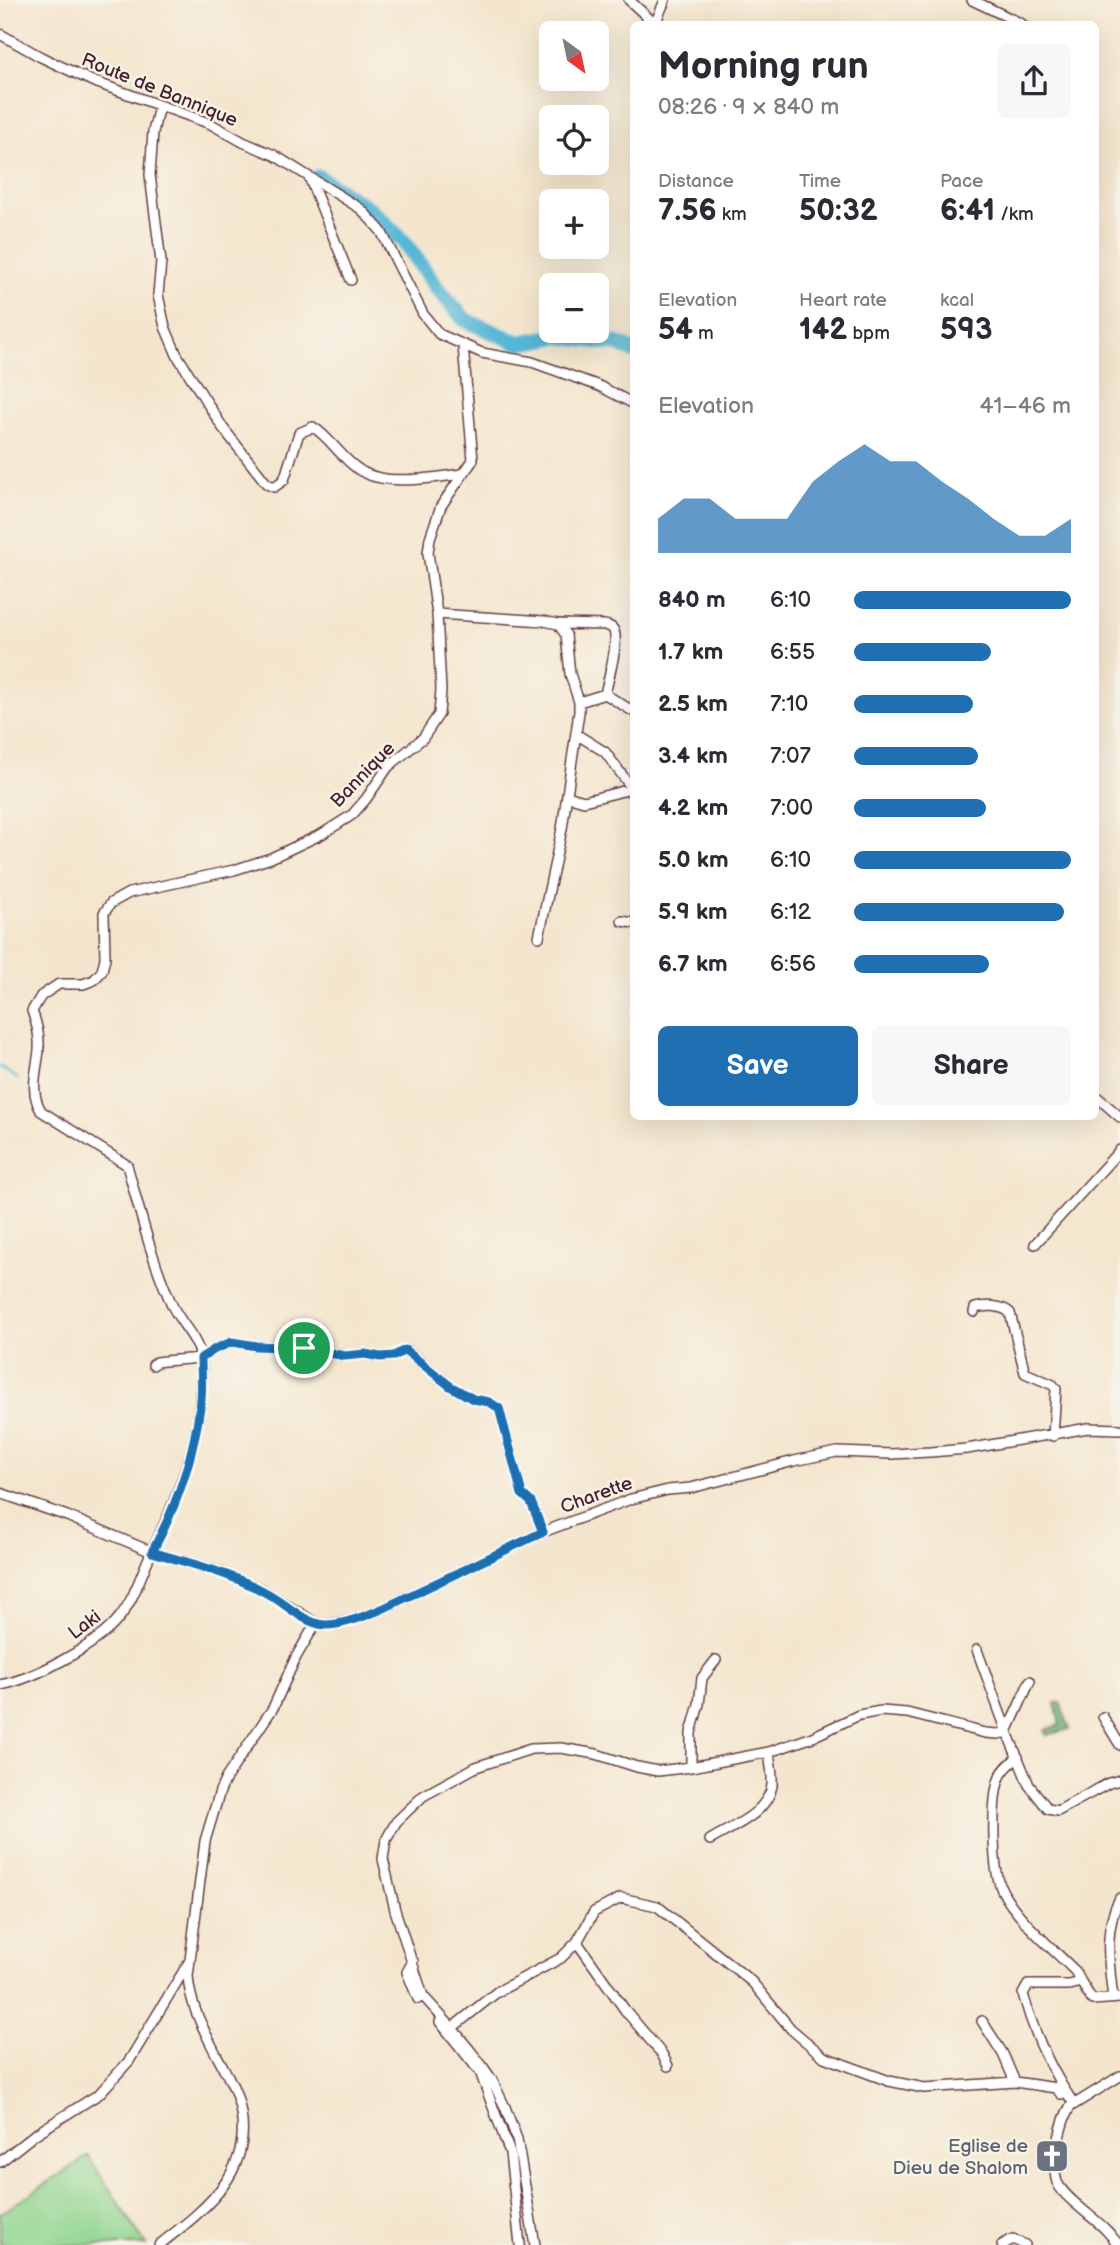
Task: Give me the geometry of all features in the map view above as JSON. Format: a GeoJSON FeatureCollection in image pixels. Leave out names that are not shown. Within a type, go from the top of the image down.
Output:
{"type":"FeatureCollection","features":[{"type":"Feature","properties":{"kind":"street"},"geometry":{"type":"LineString","coordinates":[[629,0],[652,21]]}},
{"type":"Feature","properties":{"kind":"street"},"geometry":{"type":"LineString","coordinates":[[656,21],[665,0]]}},
{"type":"Feature","properties":{"kind":"street"},"geometry":{"type":"LineString","coordinates":[[972,0],[1016,21]]}},
{"type":"Feature","properties":{"kind":"street","name":"Route de Bannique"},"geometry":{"type":"LineString","coordinates":[[0,34],[92,81],[211,124],[274,155],[361,209],[381,231],[423,314],[439,334],[482,354],[532,362],[599,386],[630,402]]}},
{"type":"Feature","properties":{"kind":"street"},"geometry":{"type":"LineString","coordinates":[[159,106],[154,127],[150,175],[161,262],[158,295],[164,327],[177,355],[223,428],[267,484],[274,487],[284,480],[299,433],[313,427],[361,472],[387,480],[463,474]]}},
{"type":"Feature","properties":{"kind":"street"},"geometry":{"type":"LineString","coordinates":[[309,177],[351,280]]}},
{"type":"Feature","properties":{"kind":"street","name":"Bannique"},"geometry":{"type":"LineString","coordinates":[[201,1358],[193,1338],[173,1308],[145,1233],[127,1165],[41,1111],[35,1100],[39,1034],[32,1011],[41,996],[59,985],[83,984],[94,980],[102,971],[105,958],[104,913],[119,897],[234,870],[271,858],[322,834],[352,815],[388,767],[423,738],[439,714],[441,690],[437,614],[428,553],[441,506],[473,460],[463,346]]}},
{"type":"Feature","properties":{"kind":"street"},"geometry":{"type":"LineString","coordinates":[[437,614],[610,626],[615,640],[605,694]]}},
{"type":"Feature","properties":{"kind":"street"},"geometry":{"type":"LineString","coordinates":[[539,937],[562,829],[579,702],[570,674],[566,635],[558,624]]}},
{"type":"Feature","properties":{"kind":"street"},"geometry":{"type":"LineString","coordinates":[[579,702],[605,694],[630,710]]}},
{"type":"Feature","properties":{"kind":"street"},"geometry":{"type":"LineString","coordinates":[[576,734],[605,752],[630,787]]}},
{"type":"Feature","properties":{"kind":"street"},"geometry":{"type":"LineString","coordinates":[[566,796],[584,801],[630,790]]}},
{"type":"Feature","properties":{"kind":"street"},"geometry":{"type":"LineString","coordinates":[[622,921],[630,922]]}},
{"type":"Feature","properties":{"kind":"street"},"geometry":{"type":"LineString","coordinates":[[1099,1099],[1120,1117]]}},
{"type":"Feature","properties":{"kind":"street"},"geometry":{"type":"LineString","coordinates":[[1035,1244],[1120,1150]]}},
{"type":"Feature","properties":{"kind":"street"},"geometry":{"type":"LineString","coordinates":[[974,1312],[979,1306],[1006,1308],[1010,1313],[1025,1373],[1053,1385],[1056,1389],[1053,1436]]}},
{"type":"Feature","properties":{"kind":"street"},"geometry":{"type":"LineString","coordinates":[[153,1366],[164,1361],[201,1358],[232,1342],[304,1348],[345,1356],[394,1356],[405,1350],[450,1386],[473,1399],[489,1402],[499,1408],[522,1494],[531,1502],[543,1532]]}},
{"type":"Feature","properties":{"kind":"street","name":"Laki"},"geometry":{"type":"LineString","coordinates":[[0,1685],[43,1670],[72,1655],[118,1620],[134,1596],[187,1468],[201,1406],[201,1358]]}},
{"type":"Feature","properties":{"kind":"street","name":"Charette"},"geometry":{"type":"LineString","coordinates":[[316,1623],[338,1623],[371,1613],[543,1532],[631,1499],[668,1490],[691,1488],[837,1452],[891,1454],[967,1449],[1088,1429],[1120,1429]]}},
{"type":"Feature","properties":{"kind":"street"},"geometry":{"type":"LineString","coordinates":[[0,1493],[67,1516],[152,1552],[221,1572],[261,1589],[316,1623],[296,1657],[273,1708],[226,1778],[205,1841],[190,1961],[189,1991],[198,2020],[238,2099],[244,2132],[240,2156],[228,2180],[208,2203],[159,2245]]}},
{"type":"Feature","properties":{"kind":"street"},"geometry":{"type":"LineString","coordinates":[[977,1650],[1029,1785],[1048,1809],[1058,1811],[1109,1783],[1120,1780]]}},
{"type":"Feature","properties":{"kind":"street"},"geometry":{"type":"LineString","coordinates":[[691,1767],[691,1733],[699,1704],[702,1678],[716,1660]]}},
{"type":"Feature","properties":{"kind":"street"},"geometry":{"type":"LineString","coordinates":[[1007,1732],[1030,1681]]}},
{"type":"Feature","properties":{"kind":"street"},"geometry":{"type":"LineString","coordinates":[[535,2245],[517,2139],[505,2107],[492,2080],[452,2028],[422,1996],[395,1910],[383,1859],[386,1840],[396,1822],[422,1796],[476,1767],[531,1749],[561,1748],[596,1754],[658,1771],[769,1752],[810,1738],[859,1715],[881,1711],[907,1713],[985,1733],[1007,1732]]}},
{"type":"Feature","properties":{"kind":"street"},"geometry":{"type":"LineString","coordinates":[[1103,1717],[1120,1745]]}},
{"type":"Feature","properties":{"kind":"street"},"geometry":{"type":"LineString","coordinates":[[710,1840],[756,1812],[769,1797],[772,1783],[769,1752]]}},
{"type":"Feature","properties":{"kind":"street"},"geometry":{"type":"LineString","coordinates":[[1018,1757],[1003,1770],[995,1791],[995,1858],[1001,1889],[1015,1909],[1075,1971],[1092,2000],[1116,1998],[1108,1946],[1111,1918],[1120,1898]]}},
{"type":"Feature","properties":{"kind":"street"},"geometry":{"type":"LineString","coordinates":[[452,2028],[497,1992],[561,1958],[576,1941],[594,1912],[621,1898],[656,1906],[752,1982],[791,2029],[824,2057],[889,2081],[924,2088],[1015,2082],[1056,2088],[1072,2105]]}},
{"type":"Feature","properties":{"kind":"street"},"geometry":{"type":"LineString","coordinates":[[576,1941],[625,2010],[662,2054],[668,2066]]}},
{"type":"Feature","properties":{"kind":"street"},"geometry":{"type":"LineString","coordinates":[[0,2162],[51,2123],[99,2094],[118,2074],[129,2061],[190,1961]]}},
{"type":"Feature","properties":{"kind":"street"},"geometry":{"type":"LineString","coordinates":[[413,1961],[407,1972],[418,1998],[480,2072],[510,2153],[520,2245]]}},
{"type":"Feature","properties":{"kind":"street"},"geometry":{"type":"LineString","coordinates":[[1072,2105],[1048,2063],[1030,2020],[1023,1994],[1028,1984],[1069,1985],[1082,1982]]}},
{"type":"Feature","properties":{"kind":"street"},"geometry":{"type":"LineString","coordinates":[[982,2021],[1003,2054],[1015,2082]]}},
{"type":"Feature","properties":{"kind":"street"},"geometry":{"type":"LineString","coordinates":[[1119,2245],[1104,2228],[1075,2204],[1057,2182],[1056,2153],[1066,2114],[1072,2105],[1120,2076]]}},
{"type":"Feature","properties":{"kind":"street"},"geometry":{"type":"LineString","coordinates":[[1002,2245],[1013,2239],[1025,2245]]}},
{"type":"Feature","properties":{"kind":"green space"},"geometry":{"type":"Polygon","coordinates":[[[1055,1703],[1060,1703],[1070,1729],[1046,1735],[1045,1730],[1060,1725],[1055,1703]]]}},
{"type":"Feature","properties":{"kind":"green space"},"geometry":{"type":"Polygon","coordinates":[[[88,2156],[146,2245],[0,2245],[0,2214],[88,2156]]]}},
{"type":"Feature","properties":{"kind":"waterway"},"geometry":{"type":"LineString","coordinates":[[318,177],[371,210],[404,242],[437,288],[465,320],[519,343],[559,336],[619,344],[630,349]]}},
{"type":"Feature","properties":{"kind":"waterway"},"geometry":{"type":"LineString","coordinates":[[0,1067],[18,1079]]}},
{"type":"Feature","properties":{"kind":"place","name":"Eglise de Dieu de Shalom"},"geometry":{"type":"Point","coordinates":[1052,2156]}},
{"type":"Feature","properties":{"kind":"route"},"geometry":{"type":"LineString","coordinates":[[232,1342],[286,1349],[304,1348],[345,1356],[365,1354],[380,1357],[394,1356],[405,1350],[450,1386],[473,1399],[489,1402],[499,1408],[522,1494],[531,1502],[543,1532],[382,1609],[359,1618],[325,1625],[304,1617],[261,1589],[221,1572],[152,1552],[164,1529],[187,1468],[201,1406],[201,1358],[232,1342]]}}]}
